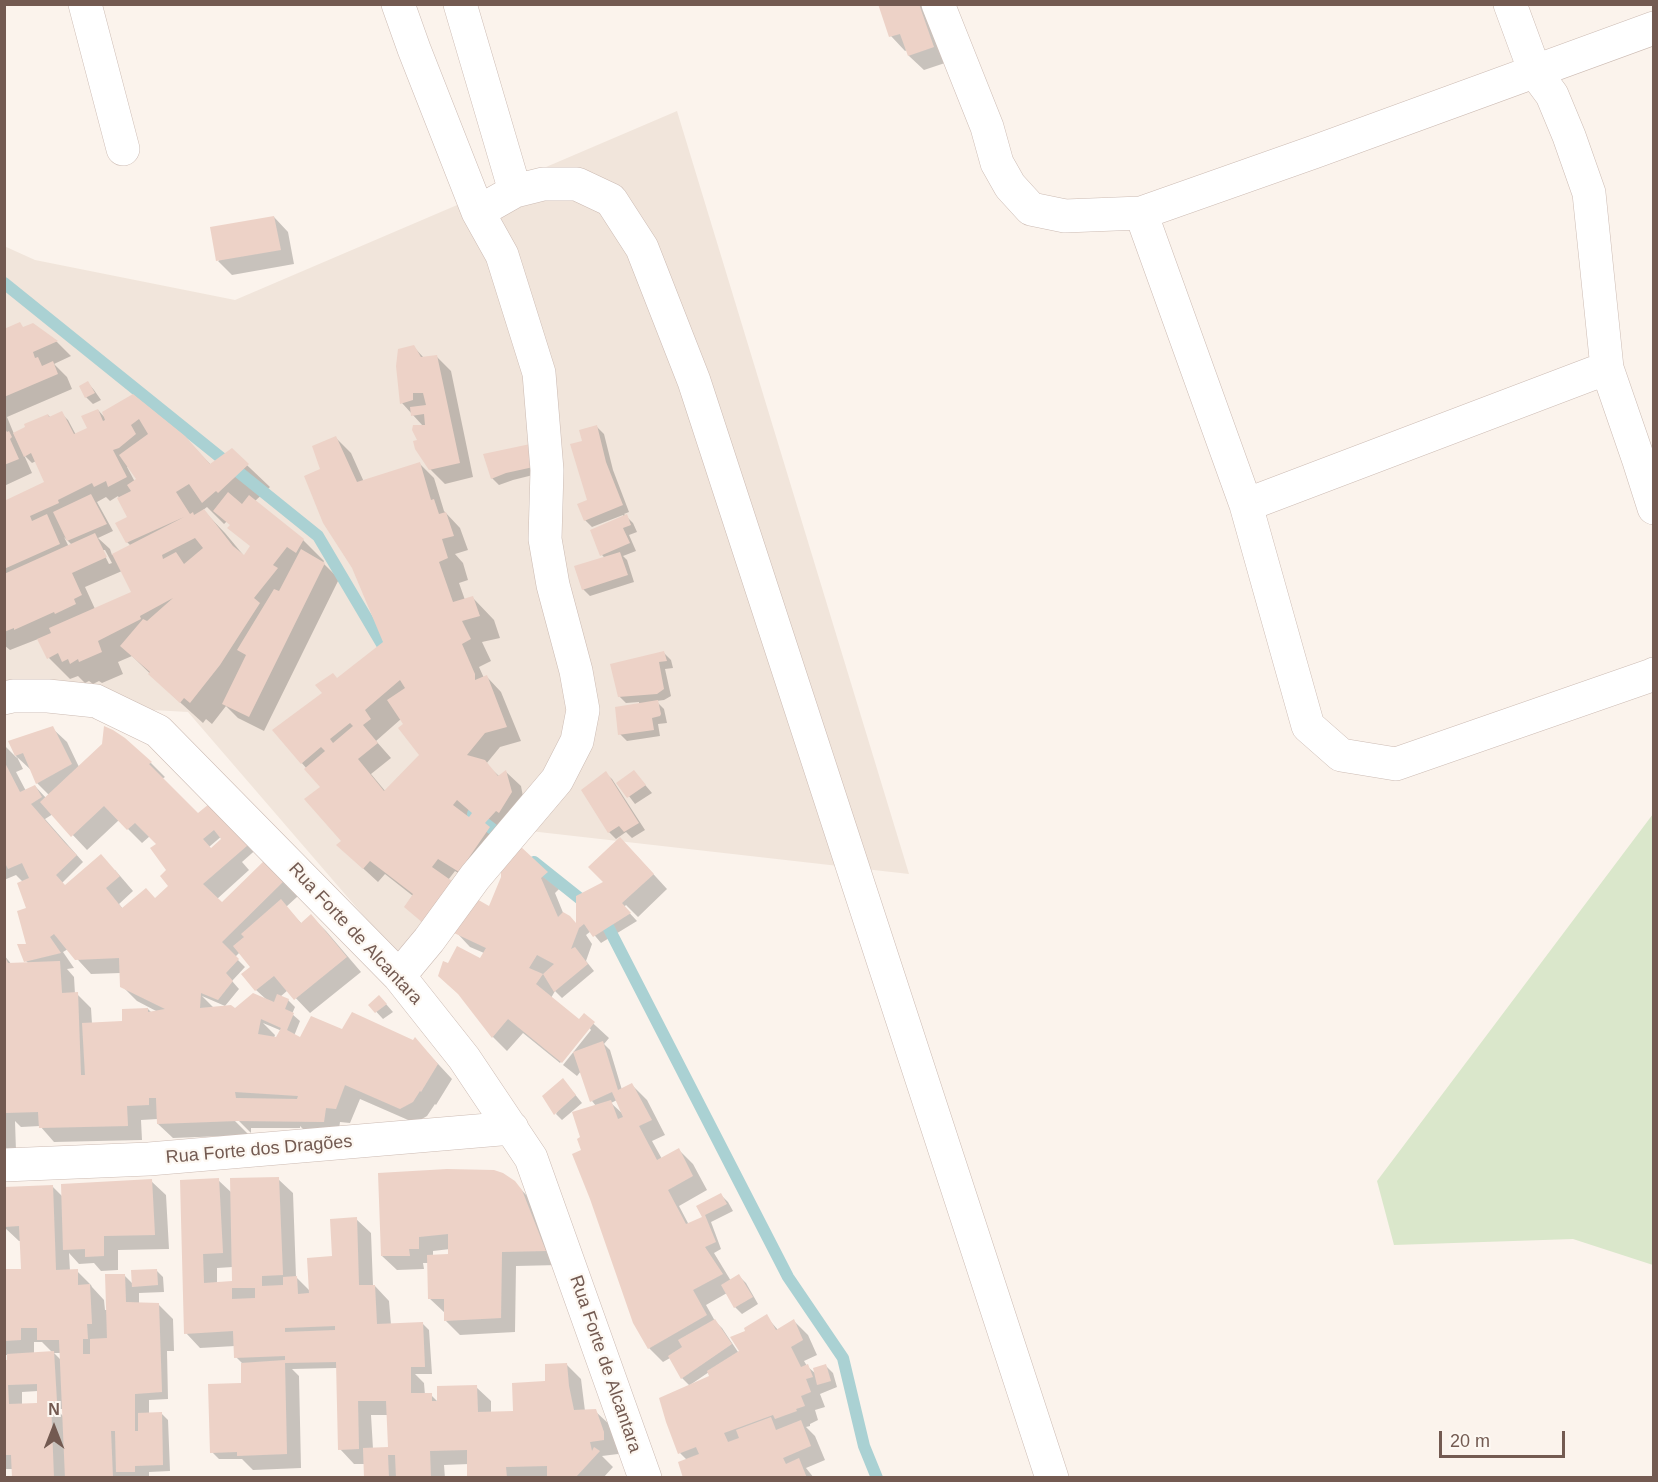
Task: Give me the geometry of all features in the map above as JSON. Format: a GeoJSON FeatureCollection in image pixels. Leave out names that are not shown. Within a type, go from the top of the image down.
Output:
{"type":"FeatureCollection","features":[{"type":"Feature","properties":{"kind":"street"},"geometry":{"type":"LineString","coordinates":[[84,4],[123,149]]}},
{"type":"Feature","properties":{"kind":"street"},"geometry":{"type":"LineString","coordinates":[[398,4],[478,212],[502,255],[539,373],[547,470],[545,539],[552,585],[576,671],[583,710],[578,741],[557,780],[475,877],[429,940],[399,976]]}},
{"type":"Feature","properties":{"kind":"street"},"geometry":{"type":"LineString","coordinates":[[460,4],[515,191]]}},
{"type":"Feature","properties":{"kind":"street"},"geometry":{"type":"LineString","coordinates":[[938,4],[987,127],[998,163],[1010,186],[1031,209],[1065,216],[1141,213],[1653,28]]}},
{"type":"Feature","properties":{"kind":"street"},"geometry":{"type":"LineString","coordinates":[[1510,4],[1535,72],[1552,95],[1589,193],[1607,368],[1653,508]]}},
{"type":"Feature","properties":{"kind":"street"},"geometry":{"type":"LineString","coordinates":[[478,212],[515,191],[543,184],[578,184],[611,200],[642,248],[694,381],[1052,1478]]}},
{"type":"Feature","properties":{"kind":"street"},"geometry":{"type":"LineString","coordinates":[[1141,213],[1245,505],[1308,726],[1341,755],[1396,764],[1653,674]]}},
{"type":"Feature","properties":{"kind":"street"},"geometry":{"type":"LineString","coordinates":[[1245,505],[1607,368]]}},
{"type":"Feature","properties":{"kind":"street","name":"Rua Forte de Alcantara"},"geometry":{"type":"LineString","coordinates":[[4,698],[48,696],[96,701],[158,731],[399,976],[464,1058],[531,1158],[645,1478]]}},
{"type":"Feature","properties":{"kind":"street","name":"Rua Forte dos Dragões"},"geometry":{"type":"LineString","coordinates":[[4,1165],[149,1159],[512,1128]]}},
{"type":"Feature","properties":{"kind":"shaded area"},"geometry":{"type":"Polygon","coordinates":[[[677,111],[909,874],[521,830],[448,931],[419,980],[188,712],[13,702],[4,685],[4,246],[35,260],[235,300],[677,111]]]}},
{"type":"Feature","properties":{"kind":"green space"},"geometry":{"type":"Polygon","coordinates":[[[1653,814],[1653,1265],[1573,1239],[1394,1245],[1377,1181],[1653,814]]]}},
{"type":"Feature","properties":{"kind":"building"},"geometry":{"type":"Polygon","coordinates":[[[878,4],[919,4],[934,47],[908,56],[900,34],[889,37],[878,4]]]}},
{"type":"Feature","properties":{"kind":"building"},"geometry":{"type":"Polygon","coordinates":[[[274,216],[281,250],[216,261],[210,227],[274,216]]]}},
{"type":"Feature","properties":{"kind":"building"},"geometry":{"type":"Polygon","coordinates":[[[20,322],[23,327],[33,323],[58,341],[33,352],[42,366],[53,361],[58,374],[4,397],[4,329],[20,322]]]}},
{"type":"Feature","properties":{"kind":"building"},"geometry":{"type":"Polygon","coordinates":[[[414,345],[421,357],[437,355],[460,463],[429,470],[415,449],[413,441],[417,440],[412,430],[413,425],[425,425],[424,414],[411,416],[410,407],[426,405],[423,393],[413,393],[413,400],[400,404],[396,366],[398,349],[414,345]]]}},
{"type":"Feature","properties":{"kind":"building"},"geometry":{"type":"Polygon","coordinates":[[[88,381],[95,393],[85,398],[79,386],[88,381]]]}},
{"type":"Feature","properties":{"kind":"building"},"geometry":{"type":"Polygon","coordinates":[[[133,394],[185,436],[210,464],[232,448],[249,464],[218,493],[216,491],[202,503],[189,484],[176,492],[190,514],[193,512],[194,515],[204,509],[233,546],[244,555],[250,546],[227,528],[230,525],[213,511],[228,492],[242,504],[249,495],[304,539],[296,553],[287,547],[273,565],[278,568],[254,598],[260,603],[220,665],[190,703],[184,698],[180,703],[148,674],[150,672],[120,646],[143,619],[147,621],[173,598],[140,616],[141,619],[98,641],[102,652],[79,662],[78,659],[70,664],[68,659],[62,662],[58,653],[47,659],[37,639],[51,633],[49,628],[131,592],[112,554],[184,517],[126,543],[115,523],[127,517],[117,498],[131,491],[127,485],[136,479],[119,455],[148,434],[139,419],[131,425],[136,434],[113,450],[127,477],[108,487],[106,481],[94,487],[92,483],[58,500],[59,503],[30,516],[32,521],[47,514],[60,544],[4,569],[4,534],[6,534],[4,531],[4,501],[44,482],[31,453],[24,457],[13,433],[25,427],[24,424],[62,411],[74,434],[87,428],[81,416],[98,409],[103,421],[105,420],[102,412],[133,394]],[[195,538],[162,555],[163,559],[176,552],[184,564],[203,548],[195,538]]]}},
{"type":"Feature","properties":{"kind":"building"},"geometry":{"type":"Polygon","coordinates":[[[597,425],[606,462],[623,505],[584,521],[577,504],[587,500],[570,444],[582,441],[579,430],[597,425]]]}},
{"type":"Feature","properties":{"kind":"building"},"geometry":{"type":"Polygon","coordinates":[[[4,427],[12,437],[10,439],[19,459],[4,465],[4,427]]]}},
{"type":"Feature","properties":{"kind":"building"},"geometry":{"type":"Polygon","coordinates":[[[336,436],[357,482],[420,462],[431,500],[434,499],[439,514],[446,512],[454,536],[442,539],[448,558],[439,562],[453,602],[473,596],[480,616],[462,621],[471,639],[462,644],[475,674],[475,680],[487,675],[507,727],[485,733],[467,755],[485,760],[498,776],[506,770],[512,792],[499,813],[496,811],[485,823],[490,827],[459,872],[438,859],[432,867],[452,881],[423,923],[404,907],[413,894],[370,861],[363,869],[336,845],[341,841],[304,799],[320,787],[304,769],[325,751],[321,747],[301,764],[272,730],[322,693],[315,685],[333,673],[337,678],[383,642],[352,568],[323,523],[304,476],[320,469],[312,446],[336,436]],[[400,680],[365,710],[371,719],[363,725],[378,743],[358,759],[384,791],[419,755],[398,728],[403,724],[387,700],[405,688],[400,680]],[[350,723],[330,739],[333,743],[353,726],[350,723]],[[457,800],[453,805],[469,817],[472,813],[457,800]]]}},
{"type":"Feature","properties":{"kind":"building"},"geometry":{"type":"Polygon","coordinates":[[[535,443],[538,466],[491,479],[483,454],[535,443]]]}},
{"type":"Feature","properties":{"kind":"building"},"geometry":{"type":"Polygon","coordinates":[[[91,494],[107,524],[67,541],[53,512],[91,494]]]}},
{"type":"Feature","properties":{"kind":"building"},"geometry":{"type":"Polygon","coordinates":[[[627,514],[631,525],[623,528],[630,543],[600,556],[590,530],[627,514]]]}},
{"type":"Feature","properties":{"kind":"building"},"geometry":{"type":"Polygon","coordinates":[[[95,533],[107,557],[72,573],[82,595],[74,599],[76,604],[4,632],[4,574],[95,533]]]}},
{"type":"Feature","properties":{"kind":"building"},"geometry":{"type":"Polygon","coordinates":[[[301,549],[325,563],[249,717],[222,704],[246,655],[237,650],[274,589],[279,591],[301,549]]]}},
{"type":"Feature","properties":{"kind":"building"},"geometry":{"type":"Polygon","coordinates":[[[620,552],[628,575],[582,590],[574,566],[620,552]]]}},
{"type":"Feature","properties":{"kind":"building"},"geometry":{"type":"Polygon","coordinates":[[[664,651],[667,661],[659,662],[664,689],[657,694],[618,697],[610,664],[664,651]]]}},
{"type":"Feature","properties":{"kind":"building"},"geometry":{"type":"Polygon","coordinates":[[[658,700],[661,714],[652,718],[654,730],[618,735],[615,707],[658,700]]]}},
{"type":"Feature","properties":{"kind":"building"},"geometry":{"type":"Polygon","coordinates":[[[53,726],[72,764],[36,784],[23,753],[15,756],[8,741],[53,726]]]}},
{"type":"Feature","properties":{"kind":"building"},"geometry":{"type":"Polygon","coordinates":[[[104,726],[125,738],[152,762],[149,764],[198,813],[209,804],[255,839],[203,884],[222,902],[267,858],[285,880],[222,942],[239,959],[226,973],[233,981],[218,1000],[201,993],[200,1008],[231,1005],[235,1008],[253,993],[274,1002],[277,994],[289,999],[285,1009],[294,1013],[287,1030],[300,1037],[311,1016],[342,1029],[352,1012],[413,1040],[415,1037],[438,1064],[413,1102],[400,1109],[345,1085],[336,1109],[326,1108],[324,1122],[237,1121],[157,1124],[156,1098],[149,1098],[149,1105],[127,1106],[128,1126],[39,1128],[38,1112],[5,1113],[4,955],[8,963],[60,961],[62,993],[78,992],[81,1075],[85,1075],[82,1023],[122,1021],[122,1009],[148,1008],[148,1012],[165,1009],[120,987],[119,958],[75,960],[54,934],[50,937],[61,953],[24,962],[17,944],[26,944],[17,911],[26,908],[17,883],[29,878],[22,863],[8,869],[4,861],[4,761],[20,792],[35,785],[42,797],[31,804],[77,855],[56,875],[65,885],[101,854],[120,876],[106,888],[122,908],[146,888],[155,898],[168,886],[160,876],[166,870],[150,848],[156,844],[135,823],[127,830],[104,806],[71,837],[40,802],[102,744],[104,726]],[[214,830],[203,839],[211,848],[221,839],[214,830]],[[261,1019],[258,1034],[276,1037],[281,1028],[261,1019]],[[235,1092],[236,1098],[297,1099],[298,1096],[235,1092]]]}},
{"type":"Feature","properties":{"kind":"building"},"geometry":{"type":"Polygon","coordinates":[[[634,770],[646,785],[627,798],[616,783],[634,770]]]}},
{"type":"Feature","properties":{"kind":"building"},"geometry":{"type":"Polygon","coordinates":[[[606,771],[639,823],[624,832],[619,826],[608,833],[581,790],[606,771]]]}},
{"type":"Feature","properties":{"kind":"building"},"geometry":{"type":"Polygon","coordinates":[[[620,837],[654,874],[622,903],[631,913],[593,937],[584,924],[579,928],[571,949],[575,947],[588,964],[554,992],[543,974],[536,984],[579,1019],[584,1013],[595,1022],[562,1063],[508,1019],[492,1038],[458,994],[438,976],[443,961],[448,963],[457,946],[480,958],[486,948],[454,933],[475,898],[489,906],[501,877],[501,868],[520,846],[548,872],[541,878],[558,917],[563,912],[576,923],[576,896],[603,882],[588,867],[620,837]],[[537,955],[529,968],[543,974],[554,964],[537,955]]]}},
{"type":"Feature","properties":{"kind":"building"},"geometry":{"type":"Polygon","coordinates":[[[281,899],[301,923],[311,914],[347,957],[294,1000],[274,976],[255,991],[241,974],[250,967],[233,946],[244,937],[241,934],[281,899]]]}},
{"type":"Feature","properties":{"kind":"building"},"geometry":{"type":"Polygon","coordinates":[[[379,995],[387,1004],[375,1013],[368,1005],[379,995]]]}},
{"type":"Feature","properties":{"kind":"building"},"geometry":{"type":"Polygon","coordinates":[[[603,1041],[618,1090],[632,1083],[652,1120],[639,1126],[657,1160],[679,1148],[693,1176],[668,1190],[686,1224],[702,1217],[696,1206],[721,1193],[727,1204],[705,1215],[716,1242],[705,1247],[723,1274],[693,1290],[707,1315],[648,1349],[633,1323],[572,1154],[581,1150],[577,1139],[580,1137],[572,1112],[611,1100],[618,1119],[623,1117],[612,1092],[590,1102],[573,1052],[603,1041]]]}},
{"type":"Feature","properties":{"kind":"building"},"geometry":{"type":"Polygon","coordinates":[[[563,1078],[576,1095],[554,1115],[542,1096],[563,1078]]]}},
{"type":"Feature","properties":{"kind":"building"},"geometry":{"type":"Polygon","coordinates":[[[447,1169],[494,1170],[515,1181],[522,1190],[546,1251],[502,1252],[501,1318],[444,1321],[444,1299],[428,1299],[427,1255],[448,1254],[448,1234],[419,1237],[419,1249],[409,1249],[410,1256],[381,1256],[378,1173],[447,1169]]]}},
{"type":"Feature","properties":{"kind":"building"},"geometry":{"type":"Polygon","coordinates":[[[279,1177],[283,1275],[262,1276],[262,1286],[283,1285],[283,1277],[297,1276],[298,1294],[309,1293],[307,1258],[332,1256],[330,1219],[357,1217],[359,1285],[375,1285],[377,1324],[423,1322],[425,1367],[411,1367],[411,1393],[432,1393],[432,1401],[437,1401],[437,1386],[477,1385],[478,1412],[513,1411],[512,1383],[545,1381],[545,1364],[567,1363],[574,1410],[596,1409],[604,1432],[604,1440],[590,1442],[592,1451],[594,1447],[600,1451],[576,1477],[547,1478],[547,1466],[506,1467],[507,1478],[467,1477],[467,1450],[430,1451],[431,1478],[396,1478],[395,1455],[388,1455],[389,1478],[364,1478],[363,1448],[388,1447],[386,1401],[358,1401],[359,1449],[338,1450],[336,1362],[285,1363],[287,1454],[237,1456],[237,1452],[210,1453],[208,1384],[241,1383],[241,1363],[285,1360],[285,1356],[234,1358],[233,1331],[184,1334],[180,1180],[219,1178],[223,1253],[203,1254],[204,1283],[232,1281],[230,1178],[279,1177]],[[232,1288],[232,1299],[255,1298],[255,1288],[232,1288]],[[335,1326],[285,1328],[285,1332],[335,1330],[335,1326]]]}},
{"type":"Feature","properties":{"kind":"building"},"geometry":{"type":"Polygon","coordinates":[[[152,1179],[155,1235],[104,1236],[104,1256],[85,1257],[85,1249],[63,1250],[61,1184],[152,1179]]]}},
{"type":"Feature","properties":{"kind":"building"},"geometry":{"type":"Polygon","coordinates":[[[53,1185],[56,1270],[78,1269],[78,1285],[90,1284],[92,1324],[87,1324],[88,1339],[83,1339],[83,1354],[90,1354],[90,1339],[107,1338],[105,1274],[125,1274],[126,1302],[159,1303],[162,1392],[135,1394],[135,1431],[138,1431],[138,1413],[162,1412],[163,1465],[135,1466],[135,1472],[116,1472],[115,1431],[111,1431],[113,1478],[65,1478],[59,1340],[37,1340],[37,1328],[21,1328],[21,1340],[4,1341],[4,1269],[21,1269],[19,1226],[4,1227],[4,1187],[53,1185]]]}},
{"type":"Feature","properties":{"kind":"building"},"geometry":{"type":"Polygon","coordinates":[[[157,1269],[158,1285],[132,1287],[131,1270],[157,1269]]]}},
{"type":"Feature","properties":{"kind":"building"},"geometry":{"type":"Polygon","coordinates":[[[739,1274],[753,1297],[734,1308],[721,1285],[739,1274]]]}},
{"type":"Feature","properties":{"kind":"building"},"geometry":{"type":"Polygon","coordinates":[[[767,1314],[776,1330],[794,1319],[803,1340],[791,1347],[801,1367],[808,1364],[813,1377],[806,1379],[811,1392],[801,1396],[805,1406],[796,1409],[797,1411],[775,1419],[773,1415],[724,1433],[728,1442],[739,1438],[736,1430],[771,1417],[776,1430],[801,1420],[811,1446],[783,1458],[786,1464],[799,1458],[807,1478],[683,1478],[678,1462],[699,1454],[696,1447],[678,1454],[659,1398],[709,1376],[707,1371],[739,1351],[730,1337],[745,1331],[744,1328],[767,1314]]]}},
{"type":"Feature","properties":{"kind":"building"},"geometry":{"type":"Polygon","coordinates":[[[715,1319],[732,1344],[681,1379],[668,1356],[682,1347],[678,1340],[715,1319]]]}},
{"type":"Feature","properties":{"kind":"building"},"geometry":{"type":"Polygon","coordinates":[[[54,1351],[57,1402],[51,1402],[54,1478],[12,1478],[11,1455],[4,1455],[4,1360],[7,1360],[7,1354],[54,1351]],[[37,1384],[8,1385],[9,1404],[37,1403],[37,1384]]]}},
{"type":"Feature","properties":{"kind":"building"},"geometry":{"type":"Polygon","coordinates":[[[826,1364],[831,1381],[817,1385],[813,1368],[826,1364]]]}},
{"type":"Feature","properties":{"kind":"waterway"},"geometry":{"type":"LineString","coordinates":[[4,283],[318,536],[389,656]]}},
{"type":"Feature","properties":{"kind":"waterway"},"geometry":{"type":"LineString","coordinates":[[473,814],[504,838]]}},
{"type":"Feature","properties":{"kind":"waterway"},"geometry":{"type":"LineString","coordinates":[[534,862],[603,917],[788,1277],[843,1358],[864,1446],[877,1478]]}}]}
